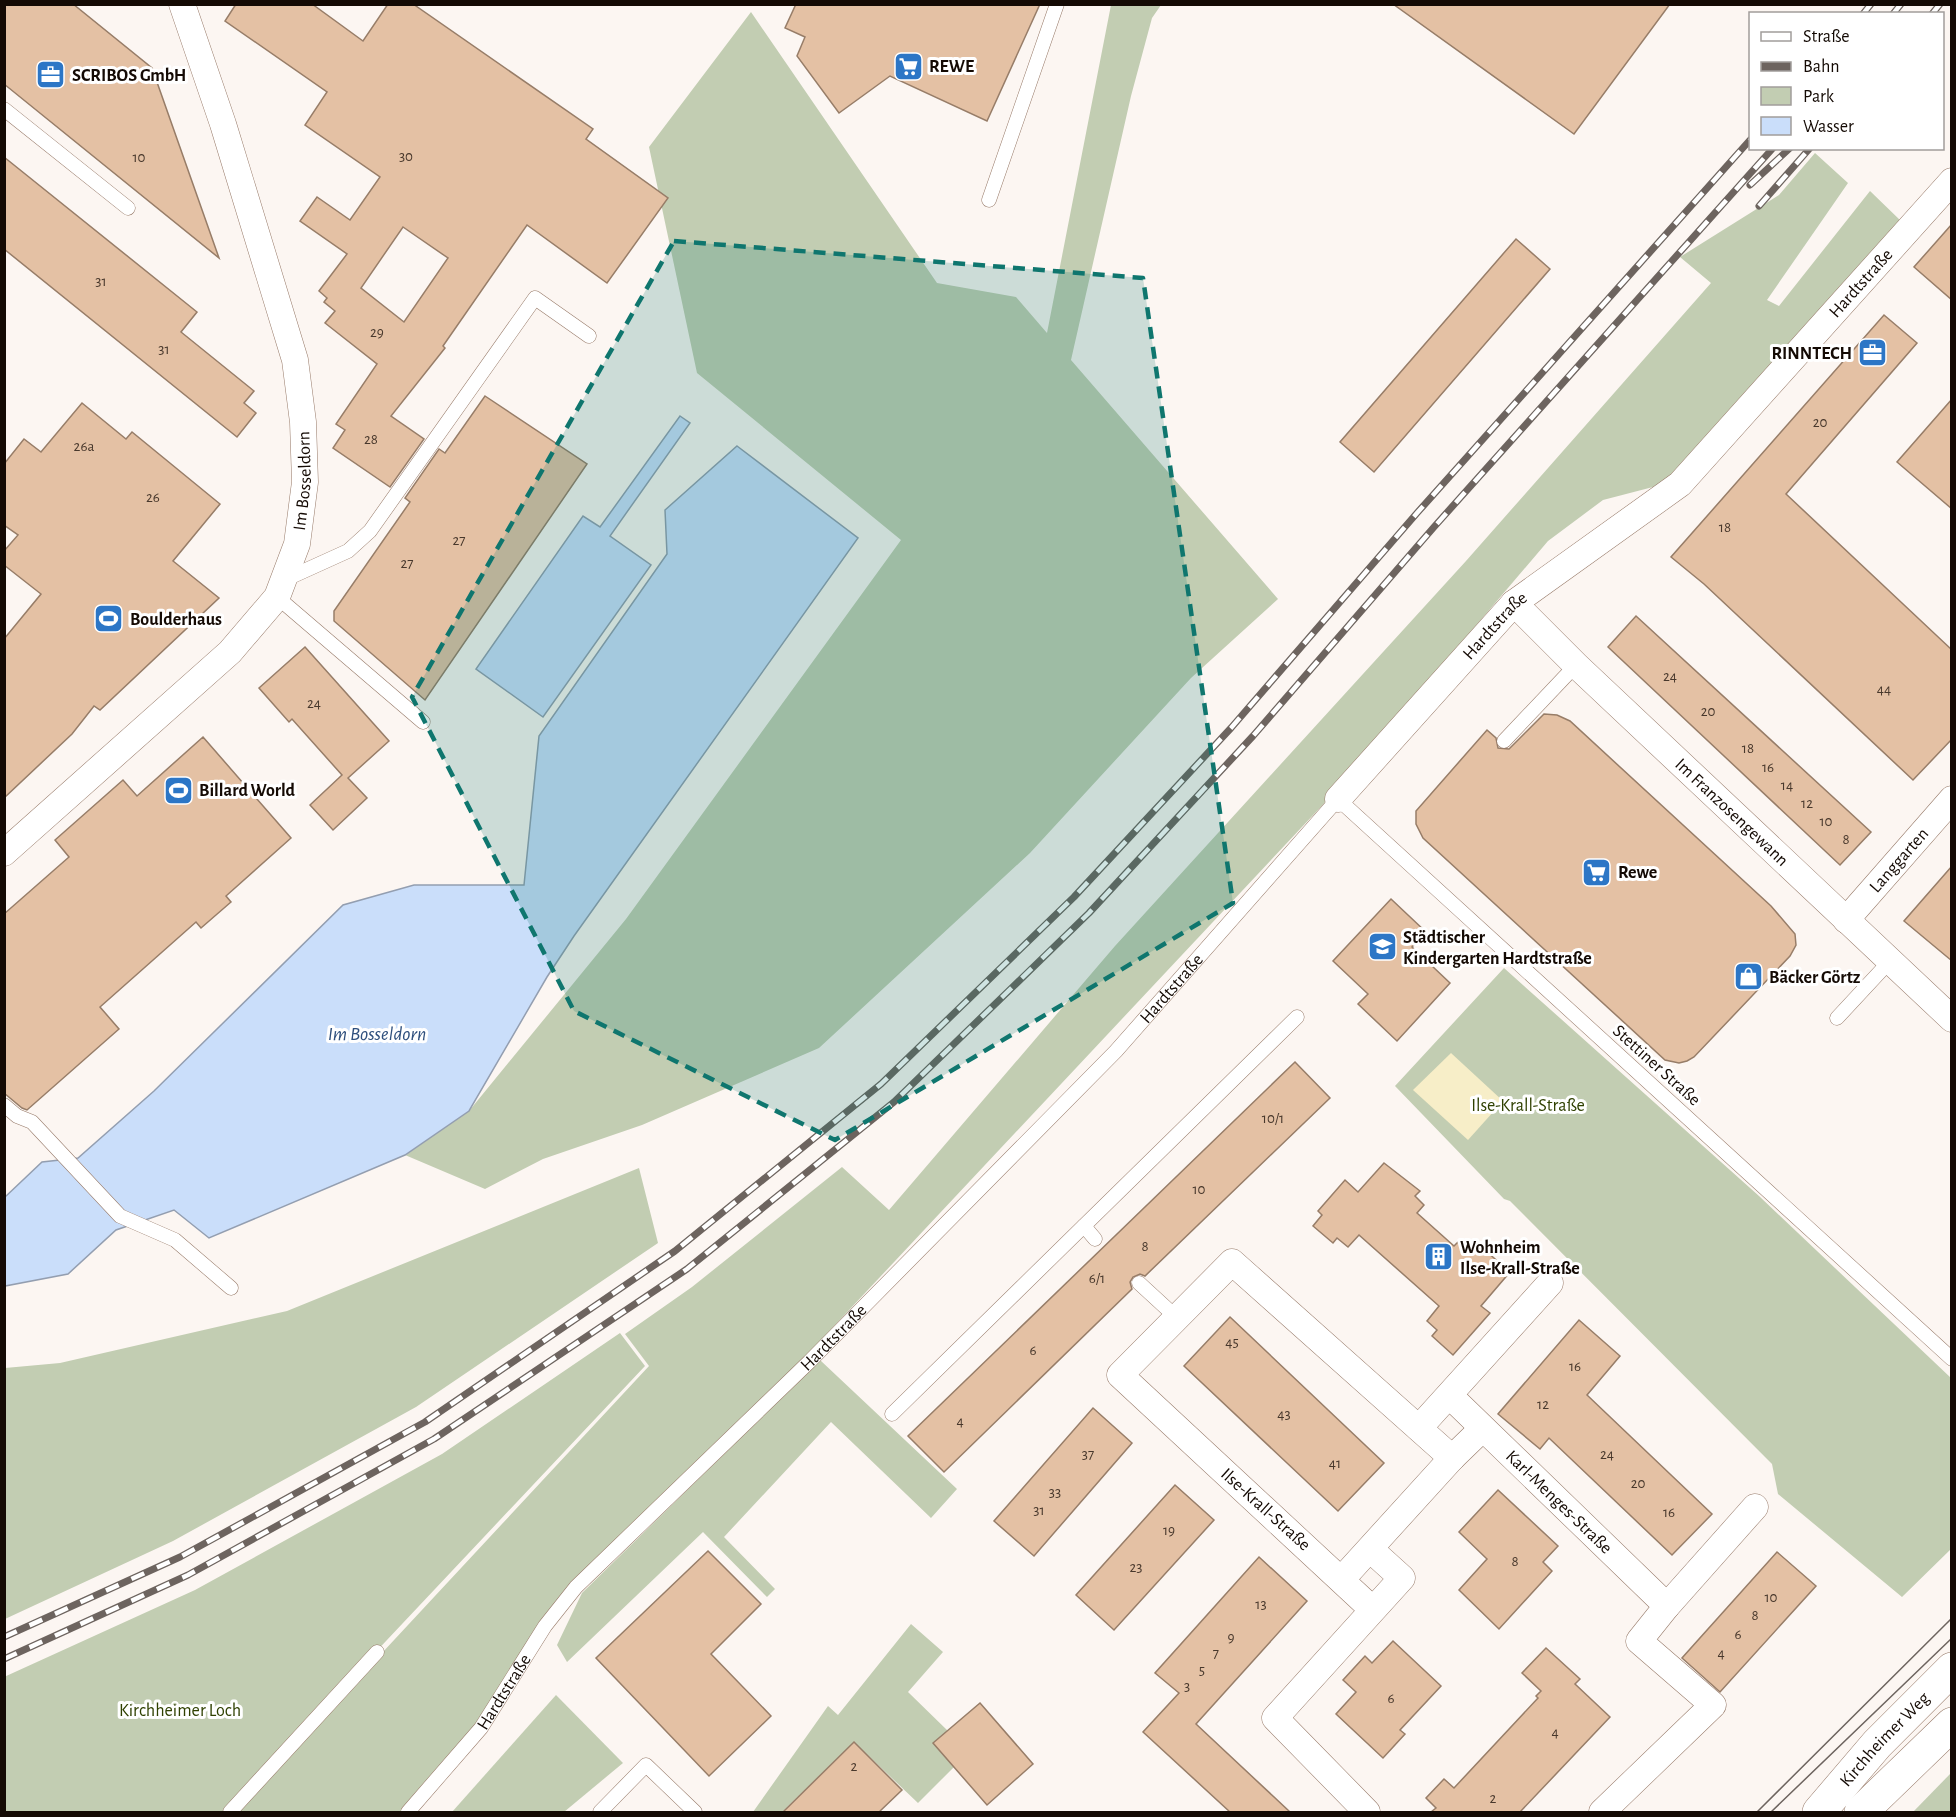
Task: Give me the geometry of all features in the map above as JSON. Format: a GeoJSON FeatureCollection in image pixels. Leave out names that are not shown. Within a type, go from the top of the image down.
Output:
{"type":"FeatureCollection","features":[{"type":"Feature","properties":{"kind":"street","name":"Im Bosseldorn"},"geometry":{"type":"LineString","coordinates":[[4,853],[230,652],[280,588],[297,544],[305,482],[303,422],[295,360],[183,4]]}},
{"type":"Feature","properties":{"kind":"street","name":"Hardtstraße"},"geometry":{"type":"LineString","coordinates":[[1338,799],[1514,603],[1680,484],[1952,181]]}},
{"type":"Feature","properties":{"kind":"street","name":"Im Franzosengewann"},"geometry":{"type":"LineString","coordinates":[[1514,603],[1576,665],[1952,1019]]}},
{"type":"Feature","properties":{"kind":"street","name":"Langgarten"},"geometry":{"type":"LineString","coordinates":[[1846,920],[1952,799]]}},
{"type":"Feature","properties":{"kind":"street","name":"Ilse-Krall-Straße"},"geometry":{"type":"LineString","coordinates":[[1372,1609],[1120,1376],[1232,1262],[1452,1458]]}},
{"type":"Feature","properties":{"kind":"street"},"geometry":{"type":"LineString","coordinates":[[1419,1428],[1550,1283]]}},
{"type":"Feature","properties":{"kind":"street","name":"Karl-Menges-Straße"},"geometry":{"type":"LineString","coordinates":[[1450,1396],[1668,1606]]}},
{"type":"Feature","properties":{"kind":"street"},"geometry":{"type":"LineString","coordinates":[[1342,1579],[1452,1458],[1482,1429]]}},
{"type":"Feature","properties":{"kind":"street"},"geometry":{"type":"LineString","coordinates":[[1602,1812],[1713,1705],[1639,1641],[1755,1507]]}},
{"type":"Feature","properties":{"kind":"street"},"geometry":{"type":"LineString","coordinates":[[1367,1812],[1275,1718],[1402,1578],[1370,1549]]}},
{"type":"Feature","properties":{"kind":"street","name":"Kirchheimer Weg"},"geometry":{"type":"LineString","coordinates":[[1820,1812],[1877,1744],[1952,1669]]}},
{"type":"Feature","properties":{"kind":"street","name":"Kirchheimer Weg"},"geometry":{"type":"LineString","coordinates":[[1861,1812],[1952,1724]]}},
{"type":"Feature","properties":{"kind":"lane"},"geometry":{"type":"LineString","coordinates":[[989,200],[1057,4]]}},
{"type":"Feature","properties":{"kind":"lane"},"geometry":{"type":"LineString","coordinates":[[4,109],[128,208]]}},
{"type":"Feature","properties":{"kind":"lane"},"geometry":{"type":"LineString","coordinates":[[423,722],[280,588],[348,550],[370,531],[535,298],[589,336]]}},
{"type":"Feature","properties":{"kind":"lane"},"geometry":{"type":"LineString","coordinates":[[1504,741],[1576,665]]}},
{"type":"Feature","properties":{"kind":"lane","name":"Stettiner Straße"},"geometry":{"type":"LineString","coordinates":[[1338,799],[1952,1359]]}},
{"type":"Feature","properties":{"kind":"lane","name":"Hardtstraße"},"geometry":{"type":"LineString","coordinates":[[408,1812],[481,1728],[545,1626],[576,1587],[809,1362],[1116,1051],[1338,799]]}},
{"type":"Feature","properties":{"kind":"lane"},"geometry":{"type":"LineString","coordinates":[[1837,1018],[1890,961]]}},
{"type":"Feature","properties":{"kind":"lane"},"geometry":{"type":"LineString","coordinates":[[892,1414],[1297,1017]]}},
{"type":"Feature","properties":{"kind":"lane"},"geometry":{"type":"LineString","coordinates":[[4,1105],[17,1116],[32,1122],[120,1216],[175,1240],[231,1288]]}},
{"type":"Feature","properties":{"kind":"lane"},"geometry":{"type":"LineString","coordinates":[[1084,1226],[1095,1239]]}},
{"type":"Feature","properties":{"kind":"lane"},"geometry":{"type":"LineString","coordinates":[[1139,1283],[1176,1317]]}},
{"type":"Feature","properties":{"kind":"lane"},"geometry":{"type":"LineString","coordinates":[[230,1812],[378,1652]]}},
{"type":"Feature","properties":{"kind":"lane"},"geometry":{"type":"LineString","coordinates":[[600,1812],[646,1765],[695,1812]]}},
{"type":"Feature","properties":{"kind":"highlighted area"},"geometry":{"type":"Polygon","coordinates":[[[674,241],[1143,278],[1233,903],[835,1140],[574,1011],[412,697],[674,241]]]}},
{"type":"Feature","properties":{"kind":"green space"},"geometry":{"type":"Polygon","coordinates":[[[1111,5],[1161,5],[1152,18],[1131,96],[1071,360],[1278,599],[1191,678],[1030,853],[819,1048],[642,1125],[543,1159],[485,1189],[405,1155],[469,1111],[626,919],[901,540],[697,373],[649,147],[751,12],[937,283],[1016,297],[1047,333],[1111,5]]]}},
{"type":"Feature","properties":{"kind":"green space"},"geometry":{"type":"Polygon","coordinates":[[[1815,153],[1848,183],[1767,300],[1779,306],[1870,191],[1901,221],[1676,481],[1603,500],[1548,541],[1332,795],[805,1357],[541,1623],[470,1732],[401,1812],[234,1812],[649,1366],[625,1334],[692,1287],[842,1167],[889,1210],[1115,946],[1466,561],[1711,283],[1680,257],[1779,195],[1815,153]]]}},
{"type":"Feature","properties":{"kind":"green space"},"geometry":{"type":"Polygon","coordinates":[[[1504,968],[1759,1196],[1951,1378],[1951,1549],[1902,1597],[1778,1494],[1772,1464],[1510,1201],[1504,1199],[1395,1086],[1504,968]]]}},
{"type":"Feature","properties":{"kind":"green space"},"geometry":{"type":"Polygon","coordinates":[[[639,1168],[658,1243],[416,1407],[173,1541],[5,1619],[5,1368],[60,1363],[287,1311],[639,1168]]]}},
{"type":"Feature","properties":{"kind":"green space","name":"Kirchheimer Loch"},"geometry":{"type":"Polygon","coordinates":[[[620,1333],[645,1366],[225,1812],[5,1812],[4,1677],[195,1590],[442,1454],[620,1333]]]}},
{"type":"Feature","properties":{"kind":"green space"},"geometry":{"type":"Polygon","coordinates":[[[820,1360],[957,1489],[931,1518],[831,1422],[724,1537],[775,1589],[767,1597],[703,1532],[567,1662],[557,1645],[582,1593],[820,1360]]]}},
{"type":"Feature","properties":{"kind":"green space"},"geometry":{"type":"Polygon","coordinates":[[[911,1624],[943,1652],[908,1692],[948,1731],[933,1743],[954,1767],[918,1803],[854,1742],[782,1812],[753,1812],[828,1706],[838,1715],[911,1624]]]}},
{"type":"Feature","properties":{"kind":"green space"},"geometry":{"type":"Polygon","coordinates":[[[556,1695],[623,1763],[564,1812],[452,1812],[556,1695]]]}},
{"type":"Feature","properties":{"kind":"green space"},"geometry":{"type":"Polygon","coordinates":[[[1951,1773],[1951,1812],[1913,1812],[1951,1773]]]}},
{"type":"Feature","properties":{"kind":"sand"},"geometry":{"type":"Polygon","coordinates":[[[1451,1053],[1503,1101],[1468,1140],[1413,1090],[1451,1053]]]}},
{"type":"Feature","properties":{"kind":"water"},"geometry":{"type":"Polygon","coordinates":[[[680,416],[690,423],[610,536],[651,565],[543,717],[476,669],[583,516],[600,527],[680,416]]]}},
{"type":"Feature","properties":{"kind":"water","name":"Im Bosseldorn"},"geometry":{"type":"Polygon","coordinates":[[[737,446],[858,538],[574,936],[547,977],[469,1111],[405,1155],[209,1238],[174,1210],[116,1230],[68,1274],[5,1286],[5,1197],[42,1162],[78,1158],[154,1091],[343,905],[414,885],[524,885],[539,736],[667,554],[665,510],[737,446]]]}},
{"type":"Feature","properties":{"kind":"building"},"geometry":{"type":"Polygon","coordinates":[[[4,4],[73,4],[152,68],[219,258],[4,84],[4,4]]]}},
{"type":"Feature","properties":{"kind":"building"},"geometry":{"type":"Polygon","coordinates":[[[236,4],[312,4],[363,41],[388,4],[413,4],[593,129],[586,139],[668,198],[607,283],[527,225],[443,346],[445,348],[391,416],[424,439],[390,487],[333,448],[345,430],[336,424],[377,364],[325,323],[335,311],[324,302],[327,298],[319,291],[347,254],[300,221],[317,197],[350,220],[380,177],[305,125],[327,92],[225,21],[236,4]],[[403,227],[361,288],[404,322],[448,258],[403,227]]]}},
{"type":"Feature","properties":{"kind":"building","name":"REWE"},"geometry":{"type":"Polygon","coordinates":[[[796,4],[1040,4],[987,121],[890,76],[839,113],[797,56],[805,37],[785,28],[796,4]]]}},
{"type":"Feature","properties":{"kind":"building"},"geometry":{"type":"Polygon","coordinates":[[[1393,4],[1670,4],[1574,134],[1393,4]]]}},
{"type":"Feature","properties":{"kind":"building"},"geometry":{"type":"Polygon","coordinates":[[[4,157],[197,312],[181,332],[254,391],[244,403],[256,413],[237,437],[4,249],[4,157]]]}},
{"type":"Feature","properties":{"kind":"building"},"geometry":{"type":"Polygon","coordinates":[[[1952,224],[1952,300],[1914,267],[1952,224]]]}},
{"type":"Feature","properties":{"kind":"building"},"geometry":{"type":"Polygon","coordinates":[[[1516,239],[1550,269],[1374,472],[1340,442],[1516,239]]]}},
{"type":"Feature","properties":{"kind":"building"},"geometry":{"type":"Polygon","coordinates":[[[1884,315],[1917,343],[1786,494],[1952,650],[1952,739],[1913,780],[1704,584],[1671,557],[1884,315]]]}},
{"type":"Feature","properties":{"kind":"building"},"geometry":{"type":"Polygon","coordinates":[[[485,396],[587,464],[425,700],[334,621],[334,611],[410,502],[405,498],[439,449],[445,453],[485,396]]]}},
{"type":"Feature","properties":{"kind":"building"},"geometry":{"type":"Polygon","coordinates":[[[1952,399],[1952,509],[1897,462],[1952,399]]]}},
{"type":"Feature","properties":{"kind":"building"},"geometry":{"type":"Polygon","coordinates":[[[82,403],[126,439],[132,432],[220,504],[173,561],[219,598],[100,710],[94,706],[72,734],[4,798],[4,639],[41,594],[4,565],[4,551],[18,535],[4,525],[4,464],[24,439],[41,452],[82,403]]]}},
{"type":"Feature","properties":{"kind":"building"},"geometry":{"type":"Polygon","coordinates":[[[1636,616],[1871,832],[1840,865],[1608,647],[1636,616]]]}},
{"type":"Feature","properties":{"kind":"building"},"geometry":{"type":"Polygon","coordinates":[[[305,647],[389,741],[348,778],[367,798],[333,830],[310,805],[342,775],[292,719],[289,722],[259,688],[305,647]]]}},
{"type":"Feature","properties":{"kind":"building","name":"Rewe"},"geometry":{"type":"Polygon","coordinates":[[[1544,714],[1557,715],[1570,721],[1771,906],[1795,934],[1796,945],[1790,956],[1694,1057],[1687,1061],[1679,1063],[1665,1060],[1423,838],[1416,824],[1416,811],[1487,730],[1496,738],[1498,748],[1509,749],[1544,714]]]}},
{"type":"Feature","properties":{"kind":"building"},"geometry":{"type":"Polygon","coordinates":[[[203,737],[291,838],[226,896],[231,902],[201,928],[196,922],[100,1007],[119,1029],[27,1110],[22,1108],[4,1093],[4,914],[69,857],[55,840],[123,780],[137,796],[203,737]]]}},
{"type":"Feature","properties":{"kind":"building"},"geometry":{"type":"Polygon","coordinates":[[[1952,866],[1952,961],[1904,921],[1952,866]]]}},
{"type":"Feature","properties":{"kind":"building"},"geometry":{"type":"Polygon","coordinates":[[[1391,899],[1426,932],[1412,947],[1450,983],[1397,1041],[1358,1004],[1368,994],[1333,961],[1391,899]]]}},
{"type":"Feature","properties":{"kind":"building"},"geometry":{"type":"Polygon","coordinates":[[[1295,1062],[1330,1098],[1145,1276],[1140,1274],[1133,1277],[1130,1282],[1132,1289],[944,1472],[908,1436],[1295,1062]]]}},
{"type":"Feature","properties":{"kind":"building","name":"Wohnheim Ilse-Krall-Straße"},"geometry":{"type":"Polygon","coordinates":[[[1384,1163],[1420,1191],[1415,1196],[1424,1205],[1417,1213],[1454,1246],[1460,1240],[1472,1251],[1478,1244],[1510,1272],[1481,1306],[1490,1313],[1453,1355],[1432,1336],[1437,1330],[1427,1321],[1439,1306],[1359,1235],[1348,1247],[1337,1238],[1333,1243],[1313,1226],[1322,1215],[1318,1211],[1345,1180],[1358,1192],[1384,1163]]]}},
{"type":"Feature","properties":{"kind":"building"},"geometry":{"type":"Polygon","coordinates":[[[1230,1317],[1384,1463],[1338,1511],[1184,1366],[1230,1317]]]}},
{"type":"Feature","properties":{"kind":"building"},"geometry":{"type":"Polygon","coordinates":[[[1579,1320],[1620,1356],[1587,1395],[1712,1514],[1672,1555],[1549,1438],[1540,1449],[1498,1414],[1579,1320]]]}},
{"type":"Feature","properties":{"kind":"building"},"geometry":{"type":"Polygon","coordinates":[[[1093,1408],[1132,1443],[1034,1556],[994,1521],[1093,1408]]]}},
{"type":"Feature","properties":{"kind":"building"},"geometry":{"type":"Polygon","coordinates":[[[1175,1485],[1214,1520],[1114,1630],[1076,1595],[1175,1485]]]}},
{"type":"Feature","properties":{"kind":"building"},"geometry":{"type":"Polygon","coordinates":[[[1498,1490],[1558,1546],[1543,1562],[1552,1571],[1499,1629],[1459,1590],[1487,1559],[1459,1532],[1498,1490]]]}},
{"type":"Feature","properties":{"kind":"building"},"geometry":{"type":"Polygon","coordinates":[[[708,1551],[761,1604],[711,1654],[771,1716],[709,1776],[596,1658],[708,1551]]]}},
{"type":"Feature","properties":{"kind":"building"},"geometry":{"type":"Polygon","coordinates":[[[1777,1552],[1816,1586],[1720,1692],[1682,1658],[1777,1552]]]}},
{"type":"Feature","properties":{"kind":"building"},"geometry":{"type":"Polygon","coordinates":[[[1259,1557],[1307,1601],[1196,1724],[1290,1812],[1230,1812],[1143,1732],[1179,1693],[1155,1673],[1259,1557]]]}},
{"type":"Feature","properties":{"kind":"building"},"geometry":{"type":"Polygon","coordinates":[[[1393,1641],[1441,1686],[1400,1730],[1405,1734],[1383,1758],[1336,1714],[1356,1692],[1343,1680],[1365,1656],[1372,1663],[1393,1641]]]}},
{"type":"Feature","properties":{"kind":"building"},"geometry":{"type":"Polygon","coordinates":[[[1546,1648],[1580,1679],[1575,1684],[1610,1717],[1520,1812],[1431,1812],[1436,1808],[1426,1798],[1444,1779],[1454,1788],[1538,1698],[1536,1696],[1541,1691],[1522,1673],[1546,1648]]]}},
{"type":"Feature","properties":{"kind":"building"},"geometry":{"type":"Polygon","coordinates":[[[980,1703],[1033,1764],[987,1805],[933,1743],[980,1703]]]}},
{"type":"Feature","properties":{"kind":"building"},"geometry":{"type":"Polygon","coordinates":[[[854,1742],[902,1790],[879,1812],[783,1812],[854,1742]]]}},
{"type":"Feature","properties":{"kind":"tram line"},"geometry":{"type":"LineString","coordinates":[[1757,1812],[1952,1618]]}},
{"type":"Feature","properties":{"kind":"tram line"},"geometry":{"type":"LineString","coordinates":[[1771,1812],[1952,1638]]}},
{"type":"Feature","properties":{"kind":"railway"},"geometry":{"type":"LineString","coordinates":[[1865,12],[1871,4]]}},
{"type":"Feature","properties":{"kind":"railway"},"geometry":{"type":"LineString","coordinates":[[1895,12],[1901,4]]}},
{"type":"Feature","properties":{"kind":"railway"},"geometry":{"type":"LineString","coordinates":[[1934,12],[1940,4]]}},
{"type":"Feature","properties":{"kind":"railway"},"geometry":{"type":"LineString","coordinates":[[4,1637],[180,1557],[425,1422],[675,1251],[881,1084],[1074,897],[1231,728],[1417,513],[1749,141]]}},
{"type":"Feature","properties":{"kind":"railway"},"geometry":{"type":"LineString","coordinates":[[4,1659],[188,1575],[434,1439],[687,1269],[894,1102],[1089,913],[1253,736],[1434,527],[1771,150]]}},
{"type":"Feature","properties":{"kind":"railway"},"geometry":{"type":"LineString","coordinates":[[1750,185],[1788,150]]}},
{"type":"Feature","properties":{"kind":"railway"},"geometry":{"type":"LineString","coordinates":[[1759,206],[1808,150]]}},
{"type":"Feature","properties":{"kind":"place","name":"REWE"},"geometry":{"type":"Point","coordinates":[908,66]}},
{"type":"Feature","properties":{"kind":"place","name":"SCRIBOS GmbH"},"geometry":{"type":"Point","coordinates":[51,75]}},
{"type":"Feature","properties":{"kind":"place","name":"RINNTECH"},"geometry":{"type":"Point","coordinates":[1873,353]}},
{"type":"Feature","properties":{"kind":"place","name":"Boulderhaus"},"geometry":{"type":"Point","coordinates":[109,619]}},
{"type":"Feature","properties":{"kind":"place","name":"Billard World"},"geometry":{"type":"Point","coordinates":[178,790]}},
{"type":"Feature","properties":{"kind":"place","name":"Rewe"},"geometry":{"type":"Point","coordinates":[1597,872]}},
{"type":"Feature","properties":{"kind":"place","name":"Städtischer Kindergarten Hardtstraße"},"geometry":{"type":"Point","coordinates":[1382,947]}},
{"type":"Feature","properties":{"kind":"place","name":"Bäcker Görtz"},"geometry":{"type":"Point","coordinates":[1748,977]}},
{"type":"Feature","properties":{"kind":"place","name":"Wohnheim Ilse-Krall-Straße"},"geometry":{"type":"Point","coordinates":[1439,1257]}}]}
